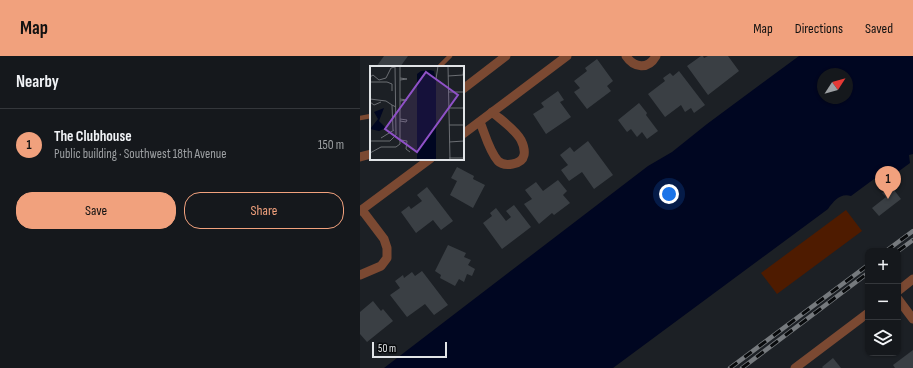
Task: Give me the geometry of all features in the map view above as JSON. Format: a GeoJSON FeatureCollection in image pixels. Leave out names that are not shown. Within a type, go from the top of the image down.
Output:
{"type":"FeatureCollection","features":[{"type":"Feature","properties":{"kind":"street"},"geometry":{"type":"LineString","coordinates":[[464,87],[506,56]]}},
{"type":"Feature","properties":{"kind":"street"},"geometry":{"type":"LineString","coordinates":[[464,133],[567,56]]}},
{"type":"Feature","properties":{"kind":"street"},"geometry":{"type":"LineString","coordinates":[[626,56],[635,65],[642,66],[649,64],[656,56]]}},
{"type":"Feature","properties":{"kind":"street"},"geometry":{"type":"LineString","coordinates":[[480,122],[492,152],[499,162],[507,165],[521,160],[524,155],[524,147],[521,139],[492,112]]}},
{"type":"Feature","properties":{"kind":"street"},"geometry":{"type":"LineString","coordinates":[[360,157],[370,154]]}},
{"type":"Feature","properties":{"kind":"street"},"geometry":{"type":"LineString","coordinates":[[360,275],[381,266],[387,258],[387,248],[384,239],[361,210],[429,160]]}},
{"type":"Feature","properties":{"kind":"street"},"geometry":{"type":"LineString","coordinates":[[901,289],[913,280]]}},
{"type":"Feature","properties":{"kind":"street"},"geometry":{"type":"LineString","coordinates":[[901,303],[913,319]]}},
{"type":"Feature","properties":{"kind":"street"},"geometry":{"type":"LineString","coordinates":[[795,368],[865,315]]}},
{"type":"Feature","properties":{"kind":"lane"},"geometry":{"type":"LineString","coordinates":[[441,66],[450,56]]}},
{"type":"Feature","properties":{"kind":"lane"},"geometry":{"type":"LineString","coordinates":[[360,118],[370,116]]}},
{"type":"Feature","properties":{"kind":"shaded area"},"geometry":{"type":"Polygon","coordinates":[[[846,210],[862,231],[777,294],[761,273],[846,210]]]}},
{"type":"Feature","properties":{"kind":"water"},"geometry":{"type":"Polygon","coordinates":[[[799,56],[913,56],[913,154],[909,155],[910,163],[891,177],[874,179],[851,196],[847,195],[838,198],[828,209],[613,368],[384,368],[648,166],[672,152],[707,124],[799,56]]]}},
{"type":"Feature","properties":{"kind":"building"},"geometry":{"type":"Polygon","coordinates":[[[384,56],[408,56],[401,66],[377,66],[384,56]]]}},
{"type":"Feature","properties":{"kind":"building"},"geometry":{"type":"Polygon","coordinates":[[[701,56],[704,58],[708,56],[728,56],[739,71],[708,95],[687,66],[701,56]]]}},
{"type":"Feature","properties":{"kind":"building"},"geometry":{"type":"Polygon","coordinates":[[[597,59],[613,81],[607,86],[611,91],[587,109],[574,92],[580,88],[574,81],[587,71],[585,68],[597,59]]]}},
{"type":"Feature","properties":{"kind":"building"},"geometry":{"type":"Polygon","coordinates":[[[679,71],[705,105],[694,113],[691,108],[685,112],[681,105],[665,117],[648,94],[665,81],[663,78],[670,73],[673,76],[679,71]]]}},
{"type":"Feature","properties":{"kind":"building"},"geometry":{"type":"Polygon","coordinates":[[[558,91],[564,100],[560,102],[571,117],[546,134],[533,114],[544,107],[541,103],[558,91]]]}},
{"type":"Feature","properties":{"kind":"building"},"geometry":{"type":"Polygon","coordinates":[[[639,103],[658,131],[647,139],[642,132],[637,137],[631,129],[627,132],[618,120],[639,103]]]}},
{"type":"Feature","properties":{"kind":"building"},"geometry":{"type":"Polygon","coordinates":[[[588,141],[613,175],[594,189],[582,172],[569,181],[561,170],[568,165],[560,155],[570,147],[574,152],[588,141]]]}},
{"type":"Feature","properties":{"kind":"building"},"geometry":{"type":"Polygon","coordinates":[[[457,167],[474,176],[473,179],[485,185],[473,208],[450,195],[457,181],[451,178],[457,167]]]}},
{"type":"Feature","properties":{"kind":"building"},"geometry":{"type":"Polygon","coordinates":[[[558,180],[567,191],[563,195],[570,203],[554,215],[552,213],[539,224],[524,204],[532,199],[525,190],[536,182],[543,191],[558,180]]]}},
{"type":"Feature","properties":{"kind":"building"},"geometry":{"type":"Polygon","coordinates":[[[891,186],[901,199],[879,216],[872,208],[886,197],[882,193],[891,186]]]}},
{"type":"Feature","properties":{"kind":"building"},"geometry":{"type":"Polygon","coordinates":[[[427,187],[453,221],[441,230],[433,220],[416,233],[401,212],[409,206],[411,209],[422,201],[417,195],[427,187]]]}},
{"type":"Feature","properties":{"kind":"building"},"geometry":{"type":"Polygon","coordinates":[[[514,205],[531,227],[502,249],[483,223],[492,216],[490,213],[496,208],[506,221],[511,217],[506,211],[514,205]]]}},
{"type":"Feature","properties":{"kind":"building"},"geometry":{"type":"Polygon","coordinates":[[[448,245],[466,253],[464,257],[471,260],[468,265],[475,269],[472,276],[467,274],[464,282],[459,279],[455,286],[440,278],[441,275],[435,271],[448,245]]]}},
{"type":"Feature","properties":{"kind":"building"},"geometry":{"type":"Polygon","coordinates":[[[422,271],[448,305],[434,315],[425,304],[407,317],[390,295],[400,288],[395,281],[403,275],[404,278],[412,272],[415,276],[422,271]]]}},
{"type":"Feature","properties":{"kind":"building"},"geometry":{"type":"Polygon","coordinates":[[[373,301],[381,311],[383,309],[393,321],[367,342],[360,334],[360,312],[373,301]]]}},
{"type":"Feature","properties":{"kind":"building"},"geometry":{"type":"Polygon","coordinates":[[[913,350],[913,368],[895,368],[893,365],[913,350]]]}},
{"type":"Feature","properties":{"kind":"building"},"geometry":{"type":"Polygon","coordinates":[[[833,358],[841,368],[822,367],[833,358]]]}},
{"type":"Feature","properties":{"kind":"railway"},"geometry":{"type":"LineString","coordinates":[[890,248],[913,231]]}},
{"type":"Feature","properties":{"kind":"railway"},"geometry":{"type":"LineString","coordinates":[[901,249],[913,240]]}},
{"type":"Feature","properties":{"kind":"railway"},"geometry":{"type":"LineString","coordinates":[[730,368],[865,267]]}},
{"type":"Feature","properties":{"kind":"railway"},"geometry":{"type":"LineString","coordinates":[[742,368],[865,275]]}},
{"type":"Feature","properties":{"kind":"place","name":"The Clubhouse"},"geometry":{"type":"Point","coordinates":[888,199]}}]}
